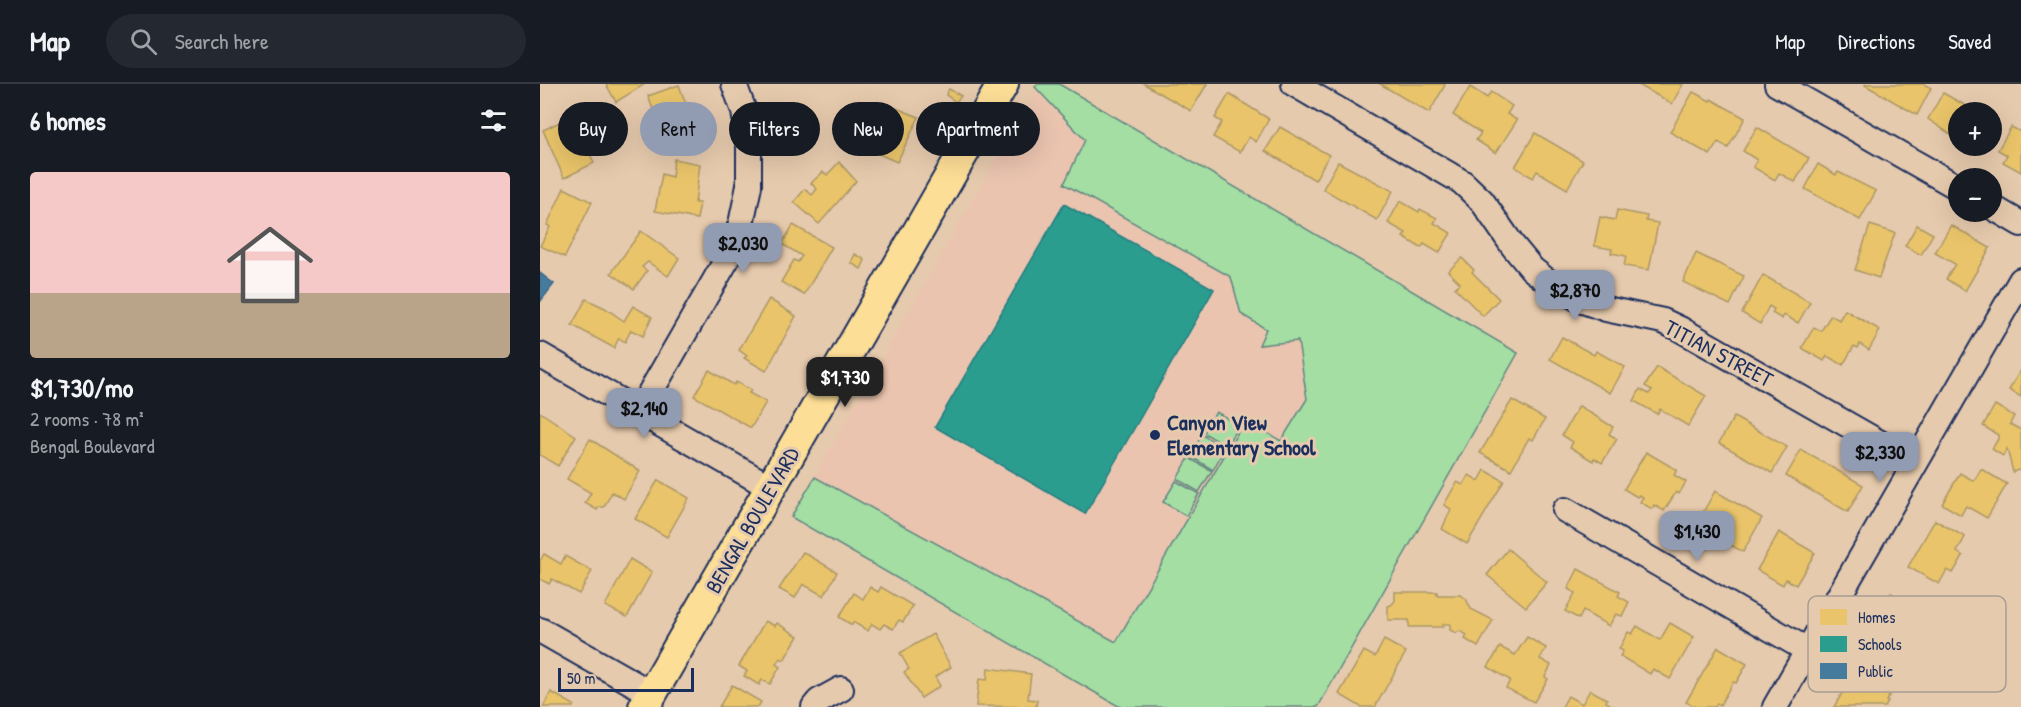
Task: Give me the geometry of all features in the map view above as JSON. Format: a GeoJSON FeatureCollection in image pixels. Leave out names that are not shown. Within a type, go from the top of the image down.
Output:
{"type":"FeatureCollection","features":[{"type":"Feature","properties":{"kind":"main road","name":"BENGAL BOULEVARD"},"geometry":{"type":"LineString","coordinates":[[648,701],[1003,84]]}},
{"type":"Feature","properties":{"kind":"street"},"geometry":{"type":"LineString","coordinates":[[639,412],[726,261],[741,224],[748,186],[749,147],[744,111],[734,84]]}},
{"type":"Feature","properties":{"kind":"street","name":"TITIAN STREET"},"geometry":{"type":"LineString","coordinates":[[1294,84],[1462,182],[1482,201],[1532,269],[1555,286],[1583,301],[1606,309],[1663,321],[1680,329],[1915,463]]}},
{"type":"Feature","properties":{"kind":"street"},"geometry":{"type":"LineString","coordinates":[[1777,84],[1948,182]]}},
{"type":"Feature","properties":{"kind":"street"},"geometry":{"type":"LineString","coordinates":[[2002,213],[2021,224]]}},
{"type":"Feature","properties":{"kind":"street"},"geometry":{"type":"LineString","coordinates":[[1839,596],[2021,280]]}},
{"type":"Feature","properties":{"kind":"street"},"geometry":{"type":"LineString","coordinates":[[540,355],[770,487]]}},
{"type":"Feature","properties":{"kind":"street"},"geometry":{"type":"LineString","coordinates":[[1564,510],[1808,650],[1775,707]]}},
{"type":"Feature","properties":{"kind":"street"},"geometry":{"type":"LineString","coordinates":[[540,630],[648,701]]}},
{"type":"Feature","properties":{"kind":"street"},"geometry":{"type":"LineString","coordinates":[[814,707],[819,701],[841,689]]}},
{"type":"Feature","properties":{"kind":"shaded area","name":"Canyon View Elementary School"},"geometry":{"type":"Polygon","coordinates":[[[1039,84],[1059,84],[1518,353],[1318,707],[1120,707],[791,517],[998,156],[1040,156],[1040,102],[1029,102],[1039,84]]]}},
{"type":"Feature","properties":{"kind":"green space"},"geometry":{"type":"Polygon","coordinates":[[[1037,84],[1059,84],[1518,353],[1318,707],[1120,707],[791,517],[815,477],[1116,642],[1245,420],[1281,441],[1307,399],[1298,341],[1259,345],[1266,329],[1241,314],[1231,277],[1064,184],[1085,140],[1035,87],[1037,84]]]}},
{"type":"Feature","properties":{"kind":"green space"},"geometry":{"type":"Polygon","coordinates":[[[1216,412],[1239,425],[1226,446],[1204,433],[1216,412]]]}},
{"type":"Feature","properties":{"kind":"green space"},"geometry":{"type":"Polygon","coordinates":[[[1202,435],[1225,448],[1213,470],[1190,456],[1202,435]]]}},
{"type":"Feature","properties":{"kind":"green space"},"geometry":{"type":"Polygon","coordinates":[[[1189,458],[1212,471],[1199,492],[1177,479],[1189,458]]]}},
{"type":"Feature","properties":{"kind":"green space"},"geometry":{"type":"Polygon","coordinates":[[[1176,481],[1199,494],[1186,516],[1163,502],[1176,481]]]}},
{"type":"Feature","properties":{"kind":"building: Homes"},"geometry":{"type":"Polygon","coordinates":[[[606,84],[645,84],[616,102],[606,84]]]}},
{"type":"Feature","properties":{"kind":"building: Homes"},"geometry":{"type":"Polygon","coordinates":[[[1144,84],[1207,84],[1191,111],[1144,84]]]}},
{"type":"Feature","properties":{"kind":"building: Homes"},"geometry":{"type":"Polygon","coordinates":[[[1380,84],[1443,84],[1445,85],[1429,113],[1380,84]]]}},
{"type":"Feature","properties":{"kind":"building: Homes"},"geometry":{"type":"Polygon","coordinates":[[[1637,84],[1683,84],[1672,104],[1637,84]]]}},
{"type":"Feature","properties":{"kind":"building: Homes"},"geometry":{"type":"Polygon","coordinates":[[[1866,84],[1924,84],[1931,88],[1917,115],[1866,84]]]}},
{"type":"Feature","properties":{"kind":"building: Homes"},"geometry":{"type":"Polygon","coordinates":[[[679,85],[685,102],[650,102],[648,96],[679,85]]]}},
{"type":"Feature","properties":{"kind":"building: Homes"},"geometry":{"type":"Polygon","coordinates":[[[1470,87],[1487,98],[1491,92],[1512,106],[1507,114],[1517,120],[1496,153],[1476,140],[1481,133],[1453,115],[1470,87]]]}},
{"type":"Feature","properties":{"kind":"building: Homes"},"geometry":{"type":"Polygon","coordinates":[[[949,89],[961,96],[956,102],[946,95],[949,89]]]}},
{"type":"Feature","properties":{"kind":"building: Homes"},"geometry":{"type":"Polygon","coordinates":[[[1693,92],[1745,118],[1728,148],[1718,142],[1710,155],[1670,132],[1693,92]]]}},
{"type":"Feature","properties":{"kind":"building: Homes"},"geometry":{"type":"Polygon","coordinates":[[[1943,93],[1959,102],[1948,102],[1948,133],[1928,119],[1943,93]]]}},
{"type":"Feature","properties":{"kind":"building: Homes"},"geometry":{"type":"Polygon","coordinates":[[[1229,94],[1269,119],[1256,142],[1249,137],[1240,152],[1213,137],[1222,122],[1215,118],[1229,94]]]}},
{"type":"Feature","properties":{"kind":"building: Homes"},"geometry":{"type":"Polygon","coordinates":[[[904,111],[916,116],[916,123],[904,148],[904,111]]]}},
{"type":"Feature","properties":{"kind":"building: Homes"},"geometry":{"type":"Polygon","coordinates":[[[558,123],[558,156],[591,156],[594,163],[564,178],[543,130],[558,123]]]}},
{"type":"Feature","properties":{"kind":"building: Homes"},"geometry":{"type":"Polygon","coordinates":[[[1280,127],[1329,155],[1315,180],[1265,151],[1280,127]]]}},
{"type":"Feature","properties":{"kind":"building: Homes"},"geometry":{"type":"Polygon","coordinates":[[[1757,127],[1809,158],[1795,182],[1779,173],[1775,180],[1753,167],[1757,160],[1743,151],[1757,127]]]}},
{"type":"Feature","properties":{"kind":"building: Homes"},"geometry":{"type":"Polygon","coordinates":[[[2011,127],[2021,132],[2021,172],[2003,162],[2007,155],[2002,152],[2002,143],[2011,127]]]}},
{"type":"Feature","properties":{"kind":"building: Homes"},"geometry":{"type":"Polygon","coordinates":[[[1535,133],[1583,161],[1567,189],[1537,171],[1533,178],[1515,167],[1535,133]]]}},
{"type":"Feature","properties":{"kind":"building: Homes"},"geometry":{"type":"Polygon","coordinates":[[[883,156],[900,156],[897,162],[883,156]]]}},
{"type":"Feature","properties":{"kind":"building: Homes"},"geometry":{"type":"Polygon","coordinates":[[[674,159],[700,164],[695,203],[700,203],[697,219],[655,211],[662,174],[672,177],[674,159]]]}},
{"type":"Feature","properties":{"kind":"building: Homes"},"geometry":{"type":"Polygon","coordinates":[[[839,162],[856,181],[819,224],[794,202],[805,189],[812,195],[817,189],[811,183],[823,172],[827,175],[839,162]]]}},
{"type":"Feature","properties":{"kind":"building: Homes"},"geometry":{"type":"Polygon","coordinates":[[[1338,162],[1393,191],[1377,220],[1323,189],[1338,162]]]}},
{"type":"Feature","properties":{"kind":"building: Homes"},"geometry":{"type":"Polygon","coordinates":[[[1818,164],[1836,175],[1838,172],[1876,191],[1860,220],[1805,189],[1818,164]]]}},
{"type":"Feature","properties":{"kind":"building: Homes"},"geometry":{"type":"Polygon","coordinates":[[[564,188],[592,202],[565,257],[540,246],[550,227],[547,225],[564,188]]]}},
{"type":"Feature","properties":{"kind":"building: Homes"},"geometry":{"type":"Polygon","coordinates":[[[1400,201],[1419,212],[1420,209],[1437,218],[1434,223],[1451,233],[1439,253],[1424,244],[1421,248],[1403,237],[1406,233],[1388,223],[1400,201]]]}},
{"type":"Feature","properties":{"kind":"building: Homes"},"geometry":{"type":"Polygon","coordinates":[[[1617,210],[1647,216],[1646,221],[1658,223],[1649,270],[1624,266],[1626,256],[1611,253],[1612,249],[1594,246],[1600,217],[1615,220],[1617,210]]]}},
{"type":"Feature","properties":{"kind":"building: Homes"},"geometry":{"type":"Polygon","coordinates":[[[793,225],[832,247],[804,295],[781,282],[794,260],[798,262],[802,256],[782,244],[793,225]]]}},
{"type":"Feature","properties":{"kind":"building: Homes"},"geometry":{"type":"Polygon","coordinates":[[[1870,225],[1895,233],[1879,278],[1855,270],[1870,225]]]}},
{"type":"Feature","properties":{"kind":"building: Homes"},"geometry":{"type":"Polygon","coordinates":[[[1917,225],[1933,234],[1921,255],[1905,246],[1917,225]]]}},
{"type":"Feature","properties":{"kind":"building: Homes"},"geometry":{"type":"Polygon","coordinates":[[[1951,225],[1990,248],[1965,291],[1946,279],[1955,264],[1935,253],[1951,225]]]}},
{"type":"Feature","properties":{"kind":"building: Homes"},"geometry":{"type":"Polygon","coordinates":[[[641,231],[679,258],[668,276],[648,262],[642,267],[647,271],[634,289],[611,273],[641,231]]]}},
{"type":"Feature","properties":{"kind":"building: Homes"},"geometry":{"type":"Polygon","coordinates":[[[1696,253],[1744,276],[1730,305],[1683,282],[1696,253]]]}},
{"type":"Feature","properties":{"kind":"building: Homes"},"geometry":{"type":"Polygon","coordinates":[[[855,254],[865,260],[861,269],[851,263],[855,254]]]}},
{"type":"Feature","properties":{"kind":"building: Homes"},"geometry":{"type":"Polygon","coordinates":[[[1462,258],[1474,270],[1472,272],[1499,299],[1483,316],[1455,288],[1460,283],[1448,271],[1462,258]]]}},
{"type":"Feature","properties":{"kind":"building: Homes"},"geometry":{"type":"Polygon","coordinates":[[[1763,275],[1810,302],[1798,323],[1784,315],[1782,319],[1772,313],[1774,309],[1769,306],[1760,324],[1742,313],[1763,275]]]}},
{"type":"Feature","properties":{"kind":"building: Homes"},"geometry":{"type":"Polygon","coordinates":[[[586,299],[624,321],[633,306],[652,317],[643,336],[631,330],[625,342],[619,338],[614,348],[572,325],[586,299]]]}},
{"type":"Feature","properties":{"kind":"building: Homes"},"geometry":{"type":"Polygon","coordinates":[[[769,299],[796,316],[766,371],[744,358],[747,356],[739,350],[769,299]]]}},
{"type":"Feature","properties":{"kind":"building: Homes"},"geometry":{"type":"Polygon","coordinates":[[[1845,310],[1880,330],[1869,350],[1860,344],[1858,348],[1854,346],[1843,365],[1827,356],[1824,361],[1802,348],[1814,327],[1821,331],[1831,315],[1839,320],[1845,310]]]}},
{"type":"Feature","properties":{"kind":"building: Homes"},"geometry":{"type":"Polygon","coordinates":[[[1562,337],[1594,355],[1596,351],[1625,367],[1610,393],[1550,359],[1562,337]]]}},
{"type":"Feature","properties":{"kind":"building: Homes"},"geometry":{"type":"Polygon","coordinates":[[[1657,367],[1706,396],[1688,426],[1660,409],[1657,414],[1634,401],[1640,389],[1649,394],[1652,390],[1645,386],[1657,367]]]}},
{"type":"Feature","properties":{"kind":"building: Homes"},"geometry":{"type":"Polygon","coordinates":[[[709,370],[734,385],[736,382],[751,390],[749,393],[766,402],[751,428],[694,396],[709,370]]]}},
{"type":"Feature","properties":{"kind":"building: Homes"},"geometry":{"type":"Polygon","coordinates":[[[2021,371],[2021,397],[2009,390],[2021,371]]]}},
{"type":"Feature","properties":{"kind":"building: Homes"},"geometry":{"type":"Polygon","coordinates":[[[1512,400],[1545,419],[1533,440],[1529,438],[1511,470],[1480,453],[1512,400]]]}},
{"type":"Feature","properties":{"kind":"building: Homes"},"geometry":{"type":"Polygon","coordinates":[[[1995,405],[2014,416],[2010,424],[2021,430],[2021,469],[2013,472],[2007,449],[2003,456],[1992,449],[1998,435],[1983,426],[1995,405]]]}},
{"type":"Feature","properties":{"kind":"building: Homes"},"geometry":{"type":"Polygon","coordinates":[[[1579,406],[1613,427],[1609,434],[1617,439],[1602,463],[1594,458],[1593,461],[1570,447],[1573,442],[1562,435],[1579,406]]]}},
{"type":"Feature","properties":{"kind":"building: Homes"},"geometry":{"type":"Polygon","coordinates":[[[540,412],[576,436],[558,466],[540,455],[540,412]]]}},
{"type":"Feature","properties":{"kind":"building: Homes"},"geometry":{"type":"Polygon","coordinates":[[[1734,417],[1787,447],[1772,473],[1719,443],[1734,417]]]}},
{"type":"Feature","properties":{"kind":"building: Homes"},"geometry":{"type":"Polygon","coordinates":[[[590,439],[640,471],[624,499],[612,492],[604,507],[599,507],[597,510],[585,503],[591,493],[567,479],[590,439]]]}},
{"type":"Feature","properties":{"kind":"building: Homes"},"geometry":{"type":"Polygon","coordinates":[[[1801,450],[1863,485],[1848,512],[1786,476],[1801,450]]]}},
{"type":"Feature","properties":{"kind":"building: Homes"},"geometry":{"type":"Polygon","coordinates":[[[1646,452],[1677,470],[1674,475],[1686,482],[1679,494],[1676,492],[1664,511],[1654,505],[1652,509],[1640,502],[1643,497],[1639,495],[1637,497],[1624,489],[1646,452]]]}},
{"type":"Feature","properties":{"kind":"building: Homes"},"geometry":{"type":"Polygon","coordinates":[[[1981,469],[2007,484],[1987,518],[1966,506],[1961,515],[1942,504],[1960,473],[1974,481],[1981,469]]]}},
{"type":"Feature","properties":{"kind":"building: Homes"},"geometry":{"type":"Polygon","coordinates":[[[1485,470],[1504,481],[1467,544],[1442,529],[1451,509],[1444,505],[1457,482],[1463,485],[1469,475],[1479,481],[1485,470]]]}},
{"type":"Feature","properties":{"kind":"building: Homes"},"geometry":{"type":"Polygon","coordinates":[[[658,480],[689,498],[667,537],[635,519],[658,480]]]}},
{"type":"Feature","properties":{"kind":"building: Homes"},"geometry":{"type":"Polygon","coordinates":[[[1715,491],[1762,518],[1743,552],[1729,544],[1731,541],[1719,535],[1713,545],[1692,532],[1715,491]]]}},
{"type":"Feature","properties":{"kind":"building: Homes"},"geometry":{"type":"Polygon","coordinates":[[[1935,520],[1965,537],[1957,552],[1963,556],[1953,573],[1947,570],[1939,584],[1908,567],[1935,520]]]}},
{"type":"Feature","properties":{"kind":"building: Homes"},"geometry":{"type":"Polygon","coordinates":[[[1779,532],[1815,553],[1796,585],[1786,579],[1783,585],[1757,570],[1779,532]]]}},
{"type":"Feature","properties":{"kind":"building: Homes"},"geometry":{"type":"Polygon","coordinates":[[[1508,549],[1547,582],[1526,607],[1487,575],[1508,549]]]}},
{"type":"Feature","properties":{"kind":"building: Homes"},"geometry":{"type":"Polygon","coordinates":[[[803,552],[837,572],[824,596],[803,584],[795,598],[779,589],[803,552]]]}},
{"type":"Feature","properties":{"kind":"building: Homes"},"geometry":{"type":"Polygon","coordinates":[[[544,554],[561,564],[565,556],[592,571],[579,594],[552,579],[549,584],[540,579],[540,561],[544,554]]]}},
{"type":"Feature","properties":{"kind":"building: Homes"},"geometry":{"type":"Polygon","coordinates":[[[630,559],[652,572],[627,617],[605,606],[630,559]]]}},
{"type":"Feature","properties":{"kind":"building: Homes"},"geometry":{"type":"Polygon","coordinates":[[[1578,569],[1620,592],[1618,596],[1629,602],[1622,616],[1616,614],[1609,626],[1583,611],[1579,619],[1565,611],[1575,593],[1568,589],[1578,569]]]}},
{"type":"Feature","properties":{"kind":"building: Homes"},"geometry":{"type":"Polygon","coordinates":[[[870,587],[878,592],[881,587],[913,606],[903,622],[899,620],[893,629],[884,624],[880,629],[872,624],[868,631],[839,617],[854,593],[863,599],[870,587]]]}},
{"type":"Feature","properties":{"kind":"building: Homes"},"geometry":{"type":"Polygon","coordinates":[[[1395,592],[1437,592],[1437,595],[1460,595],[1466,599],[1471,609],[1493,620],[1478,647],[1465,639],[1467,635],[1460,631],[1456,633],[1450,630],[1450,624],[1443,624],[1443,627],[1409,627],[1409,620],[1388,620],[1388,606],[1395,601],[1395,592]]]}},
{"type":"Feature","properties":{"kind":"building: Homes"},"geometry":{"type":"Polygon","coordinates":[[[765,621],[775,626],[777,623],[798,636],[784,660],[780,658],[776,664],[780,667],[770,684],[762,680],[759,685],[744,676],[747,671],[739,666],[765,621]]]}},
{"type":"Feature","properties":{"kind":"building: Homes"},"geometry":{"type":"Polygon","coordinates":[[[1670,623],[1694,637],[1670,679],[1653,669],[1650,674],[1620,656],[1623,651],[1619,649],[1628,632],[1632,634],[1637,626],[1660,640],[1670,623]]]}},
{"type":"Feature","properties":{"kind":"building: Homes"},"geometry":{"type":"Polygon","coordinates":[[[933,634],[951,667],[935,677],[940,686],[921,698],[904,672],[909,669],[900,653],[933,634]]]}},
{"type":"Feature","properties":{"kind":"building: Homes"},"geometry":{"type":"Polygon","coordinates":[[[1527,637],[1546,648],[1540,659],[1551,665],[1545,677],[1548,679],[1534,702],[1506,688],[1510,680],[1488,667],[1500,647],[1515,655],[1527,637]]]}},
{"type":"Feature","properties":{"kind":"building: Homes"},"geometry":{"type":"Polygon","coordinates":[[[1384,640],[1406,652],[1375,707],[1361,707],[1339,694],[1364,651],[1375,657],[1384,640]]]}},
{"type":"Feature","properties":{"kind":"building: Homes"},"geometry":{"type":"Polygon","coordinates":[[[1718,647],[1747,664],[1720,705],[1717,703],[1715,707],[1696,707],[1686,702],[1718,647]]]}},
{"type":"Feature","properties":{"kind":"building: Homes"},"geometry":{"type":"Polygon","coordinates":[[[988,668],[1031,674],[1028,699],[1037,700],[1036,707],[976,706],[979,679],[987,680],[988,668]]]}},
{"type":"Feature","properties":{"kind":"building: Homes"},"geometry":{"type":"Polygon","coordinates":[[[732,685],[761,702],[758,707],[719,707],[732,685]]]}},
{"type":"Feature","properties":{"kind":"building: Homes"},"geometry":{"type":"Polygon","coordinates":[[[1590,690],[1607,699],[1606,702],[1615,707],[1562,707],[1568,696],[1582,704],[1590,690]]]}},
{"type":"Feature","properties":{"kind":"building: Homes"},"geometry":{"type":"Polygon","coordinates":[[[551,692],[574,705],[573,707],[543,707],[551,692]]]}},
{"type":"Feature","properties":{"kind":"building: Homes"},"geometry":{"type":"Polygon","coordinates":[[[1843,692],[1892,692],[1885,707],[1834,707],[1843,692]]]}},
{"type":"Feature","properties":{"kind":"building: Schools"},"geometry":{"type":"Polygon","coordinates":[[[1064,204],[1214,289],[1085,514],[935,427],[1064,204]]]}},
{"type":"Feature","properties":{"kind":"building: Public"},"geometry":{"type":"Polygon","coordinates":[[[540,273],[554,284],[540,302],[540,273]]]}},
{"type":"Feature","properties":{"kind":"place","name":"Canyon View Elementary School"},"geometry":{"type":"Point","coordinates":[1155,435]}}]}
